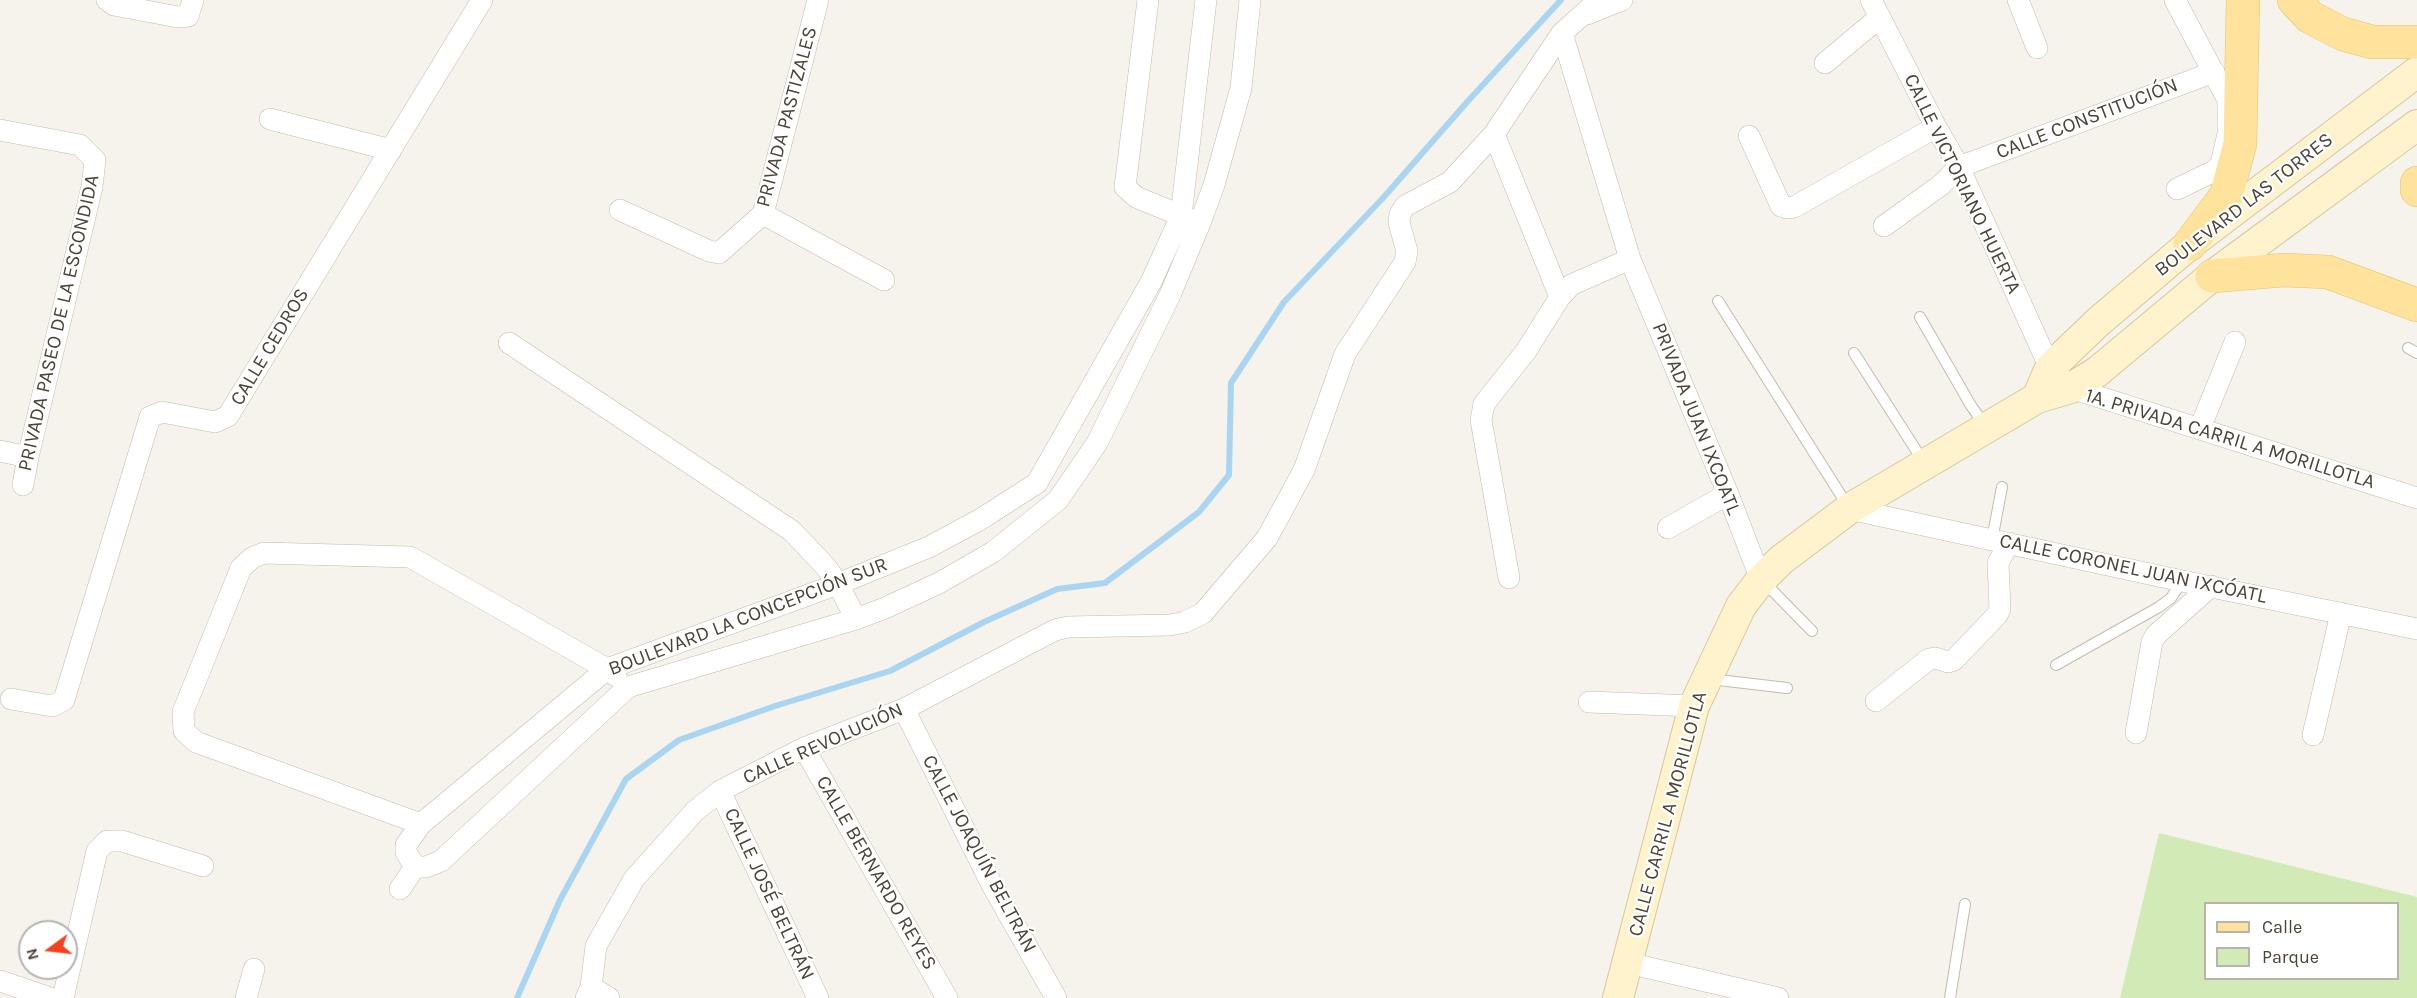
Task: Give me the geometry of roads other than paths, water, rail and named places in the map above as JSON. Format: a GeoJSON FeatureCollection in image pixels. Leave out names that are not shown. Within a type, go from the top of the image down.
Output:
{"type":"FeatureCollection","features":[{"type":"Feature","properties":{"kind":"main road"},"geometry":{"type":"LineString","coordinates":[[2190,244],[2226,196],[2240,144],[2243,0]]}},
{"type":"Feature","properties":{"kind":"main road"},"geometry":{"type":"LineString","coordinates":[[2294,0],[2310,17],[2343,34],[2372,42],[2417,42]]}},
{"type":"Feature","properties":{"kind":"main road"},"geometry":{"type":"LineString","coordinates":[[2417,183],[2417,190]]}},
{"type":"Feature","properties":{"kind":"main road"},"geometry":{"type":"LineString","coordinates":[[2212,276],[2284,270],[2328,272],[2417,305]]}},
{"type":"Feature","properties":{"kind":"street"},"geometry":{"type":"LineString","coordinates":[[107,0],[114,5],[178,17],[188,16],[193,0]]}},
{"type":"Feature","properties":{"kind":"street","name":"CALLE CEDROS"},"geometry":{"type":"LineString","coordinates":[[11,699],[52,706],[64,700],[150,417],[162,412],[215,422],[228,416],[482,0]]}},
{"type":"Feature","properties":{"kind":"street","name":"PRIVADA PASTIZALES"},"geometry":{"type":"LineString","coordinates":[[620,210],[718,253],[763,214],[818,0]]}},
{"type":"Feature","properties":{"kind":"street"},"geometry":{"type":"LineString","coordinates":[[1148,0],[1125,187],[1136,197],[1190,220]]}},
{"type":"Feature","properties":{"kind":"street","name":"BOULEVARD LA CONCEPCIÓN SUR"},"geometry":{"type":"LineString","coordinates":[[1206,0],[1190,220],[1170,295],[1097,443],[1058,500],[993,552],[939,583],[856,619],[628,687],[441,861],[426,867],[415,867],[406,852],[406,844],[422,824],[607,669],[838,584],[928,547],[981,519],[1037,483],[1151,282],[1190,220],[1214,185],[1241,88],[1250,0]]}},
{"type":"Feature","properties":{"kind":"street"},"geometry":{"type":"LineString","coordinates":[[1560,297],[1494,134],[1562,33],[1599,0]]}},
{"type":"Feature","properties":{"kind":"street"},"geometry":{"type":"LineString","coordinates":[[1581,16],[1622,0]]}},
{"type":"Feature","properties":{"kind":"street"},"geometry":{"type":"LineString","coordinates":[[2018,0],[2037,48]]}},
{"type":"Feature","properties":{"kind":"street"},"geometry":{"type":"LineString","coordinates":[[2175,0],[2228,100],[2228,134],[2221,164],[2216,170],[2177,189]]}},
{"type":"Feature","properties":{"kind":"street"},"geometry":{"type":"LineString","coordinates":[[1825,63],[1875,9]]}},
{"type":"Feature","properties":{"kind":"street","name":"CALLE VICTORIANO HUERTA"},"geometry":{"type":"LineString","coordinates":[[1875,9],[1935,127],[1959,167],[2061,378]]}},
{"type":"Feature","properties":{"kind":"street","name":"PRIVADA JUAN IXCOATL"},"geometry":{"type":"LineString","coordinates":[[1562,33],[1630,260],[1728,494],[1761,580]]}},
{"type":"Feature","properties":{"kind":"street","name":"CALLE CONSTITUCIÓN"},"geometry":{"type":"LineString","coordinates":[[1959,167],[2214,72]]}},
{"type":"Feature","properties":{"kind":"street","name":"BOULEVARD LAS TORRES"},"geometry":{"type":"LineString","coordinates":[[2076,343],[2190,244],[2417,72]]}},
{"type":"Feature","properties":{"kind":"street"},"geometry":{"type":"LineString","coordinates":[[270,119],[391,150]]}},
{"type":"Feature","properties":{"kind":"street","name":"BOULEVARD LAS TORRES"},"geometry":{"type":"LineString","coordinates":[[2097,372],[2212,276],[2417,125]]}},
{"type":"Feature","properties":{"kind":"street"},"geometry":{"type":"LineString","coordinates":[[1749,136],[1781,206],[1787,208],[1794,207],[1935,127]]}},
{"type":"Feature","properties":{"kind":"street","name":"PRIVADA PASEO DE LA ESCONDIDA"},"geometry":{"type":"LineString","coordinates":[[0,130],[80,145],[95,160],[92,187],[23,485]]}},
{"type":"Feature","properties":{"kind":"street","name":"CALLE REVOLUCIÓN"},"geometry":{"type":"LineString","coordinates":[[589,992],[596,946],[634,879],[695,811],[720,791],[804,748],[904,710],[1055,630],[1068,627],[1170,626],[1203,613],[1267,538],[1304,470],[1345,354],[1405,262],[1407,251],[1399,223],[1400,214],[1405,206],[1450,182],[1494,134]]}},
{"type":"Feature","properties":{"kind":"street"},"geometry":{"type":"LineString","coordinates":[[1884,226],[1941,185],[1959,167]]}},
{"type":"Feature","properties":{"kind":"street"},"geometry":{"type":"LineString","coordinates":[[763,214],[884,280]]}},
{"type":"Feature","properties":{"kind":"street"},"geometry":{"type":"LineString","coordinates":[[1509,578],[1480,420],[1484,404],[1527,351],[1560,297],[1571,285],[1630,260]]}},
{"type":"Feature","properties":{"kind":"street"},"geometry":{"type":"LineString","coordinates":[[2200,428],[2235,342]]}},
{"type":"Feature","properties":{"kind":"street"},"geometry":{"type":"LineString","coordinates":[[509,343],[792,531],[825,566],[838,584],[856,619]]}},
{"type":"Feature","properties":{"kind":"street","name":"CALLE CARRIL A MORILLOTLA"},"geometry":{"type":"LineString","coordinates":[[1618,998],[1694,706],[1741,606],[1761,580],[1781,560],[1849,508],[1985,426],[2037,398],[2061,378],[2076,343]]}},
{"type":"Feature","properties":{"kind":"street","name":"CALLE CARRIL A MORILLOTLA"},"geometry":{"type":"LineString","coordinates":[[2061,378],[2097,372]]}},
{"type":"Feature","properties":{"kind":"street","name":"1A. PRIVADA CARRIL A MORILLOTLA"},"geometry":{"type":"LineString","coordinates":[[2061,378],[2200,428],[2417,498]]}},
{"type":"Feature","properties":{"kind":"street"},"geometry":{"type":"LineString","coordinates":[[0,451],[28,457]]}},
{"type":"Feature","properties":{"kind":"street"},"geometry":{"type":"LineString","coordinates":[[1668,528],[1728,494]]}},
{"type":"Feature","properties":{"kind":"street","name":"CALLE CORONEL JUAN IXCÓATL"},"geometry":{"type":"LineString","coordinates":[[1849,508],[2182,581],[2417,628]]}},
{"type":"Feature","properties":{"kind":"street"},"geometry":{"type":"LineString","coordinates":[[1876,701],[1929,659],[1935,658],[1948,662],[1954,660],[1997,615],[2000,609],[1998,563],[2000,542]]}},
{"type":"Feature","properties":{"kind":"street"},"geometry":{"type":"LineString","coordinates":[[422,824],[196,742],[184,731],[183,712],[241,568],[252,558],[264,554],[410,557],[607,669],[628,687]]}},
{"type":"Feature","properties":{"kind":"street"},"geometry":{"type":"LineString","coordinates":[[2136,733],[2152,642],[2156,635],[2211,586]]}},
{"type":"Feature","properties":{"kind":"street"},"geometry":{"type":"LineString","coordinates":[[2313,735],[2341,613]]}},
{"type":"Feature","properties":{"kind":"street"},"geometry":{"type":"LineString","coordinates":[[1589,702],[1694,706]]}},
{"type":"Feature","properties":{"kind":"street","name":"CALLE JOAQUÍN BELTRÁN"},"geometry":{"type":"LineString","coordinates":[[904,710],[991,883],[1056,998]]}},
{"type":"Feature","properties":{"kind":"street","name":"CALLE BERNARDO REYES"},"geometry":{"type":"LineString","coordinates":[[804,748],[947,998]]}},
{"type":"Feature","properties":{"kind":"street","name":"CALLE JOSÉ BELTRÁN"},"geometry":{"type":"LineString","coordinates":[[720,791],[818,998]]}},
{"type":"Feature","properties":{"kind":"street"},"geometry":{"type":"LineString","coordinates":[[63,998],[97,851],[107,842],[122,841],[203,867]]}},
{"type":"Feature","properties":{"kind":"street"},"geometry":{"type":"LineString","coordinates":[[400,889],[415,867]]}},
{"type":"Feature","properties":{"kind":"street"},"geometry":{"type":"LineString","coordinates":[[1628,963],[1778,998]]}},
{"type":"Feature","properties":{"kind":"street"},"geometry":{"type":"LineString","coordinates":[[246,998],[254,969]]}},
{"type":"Feature","properties":{"kind":"street"},"geometry":{"type":"LineString","coordinates":[[0,981],[50,998]]}},
{"type":"Feature","properties":{"kind":"street"},"geometry":{"type":"LineString","coordinates":[[589,992],[609,998]]}},
{"type":"Feature","properties":{"kind":"lane"},"geometry":{"type":"LineString","coordinates":[[1718,301],[1849,508]]}},
{"type":"Feature","properties":{"kind":"lane"},"geometry":{"type":"LineString","coordinates":[[1920,317],[1985,426]]}},
{"type":"Feature","properties":{"kind":"lane"},"geometry":{"type":"LineString","coordinates":[[1854,353],[1915,445],[1925,464]]}},
{"type":"Feature","properties":{"kind":"lane"},"geometry":{"type":"LineString","coordinates":[[2000,542],[2002,487]]}},
{"type":"Feature","properties":{"kind":"lane"},"geometry":{"type":"LineString","coordinates":[[1761,580],[1812,631]]}},
{"type":"Feature","properties":{"kind":"lane"},"geometry":{"type":"LineString","coordinates":[[2056,665],[2159,607],[2171,598],[2182,581]]}},
{"type":"Feature","properties":{"kind":"lane"},"geometry":{"type":"LineString","coordinates":[[1706,679],[1787,688]]}},
{"type":"Feature","properties":{"kind":"lane"},"geometry":{"type":"LineString","coordinates":[[1950,998],[1965,904]]}},
{"type":"Feature","properties":{"kind":"waterway"},"geometry":{"type":"LineString","coordinates":[[517,998],[560,900],[626,779],[679,740],[775,706],[890,671],[984,622],[1057,589],[1105,583],[1199,512],[1229,475],[1231,383],[1284,302],[1383,198],[1561,0]]}}]}
